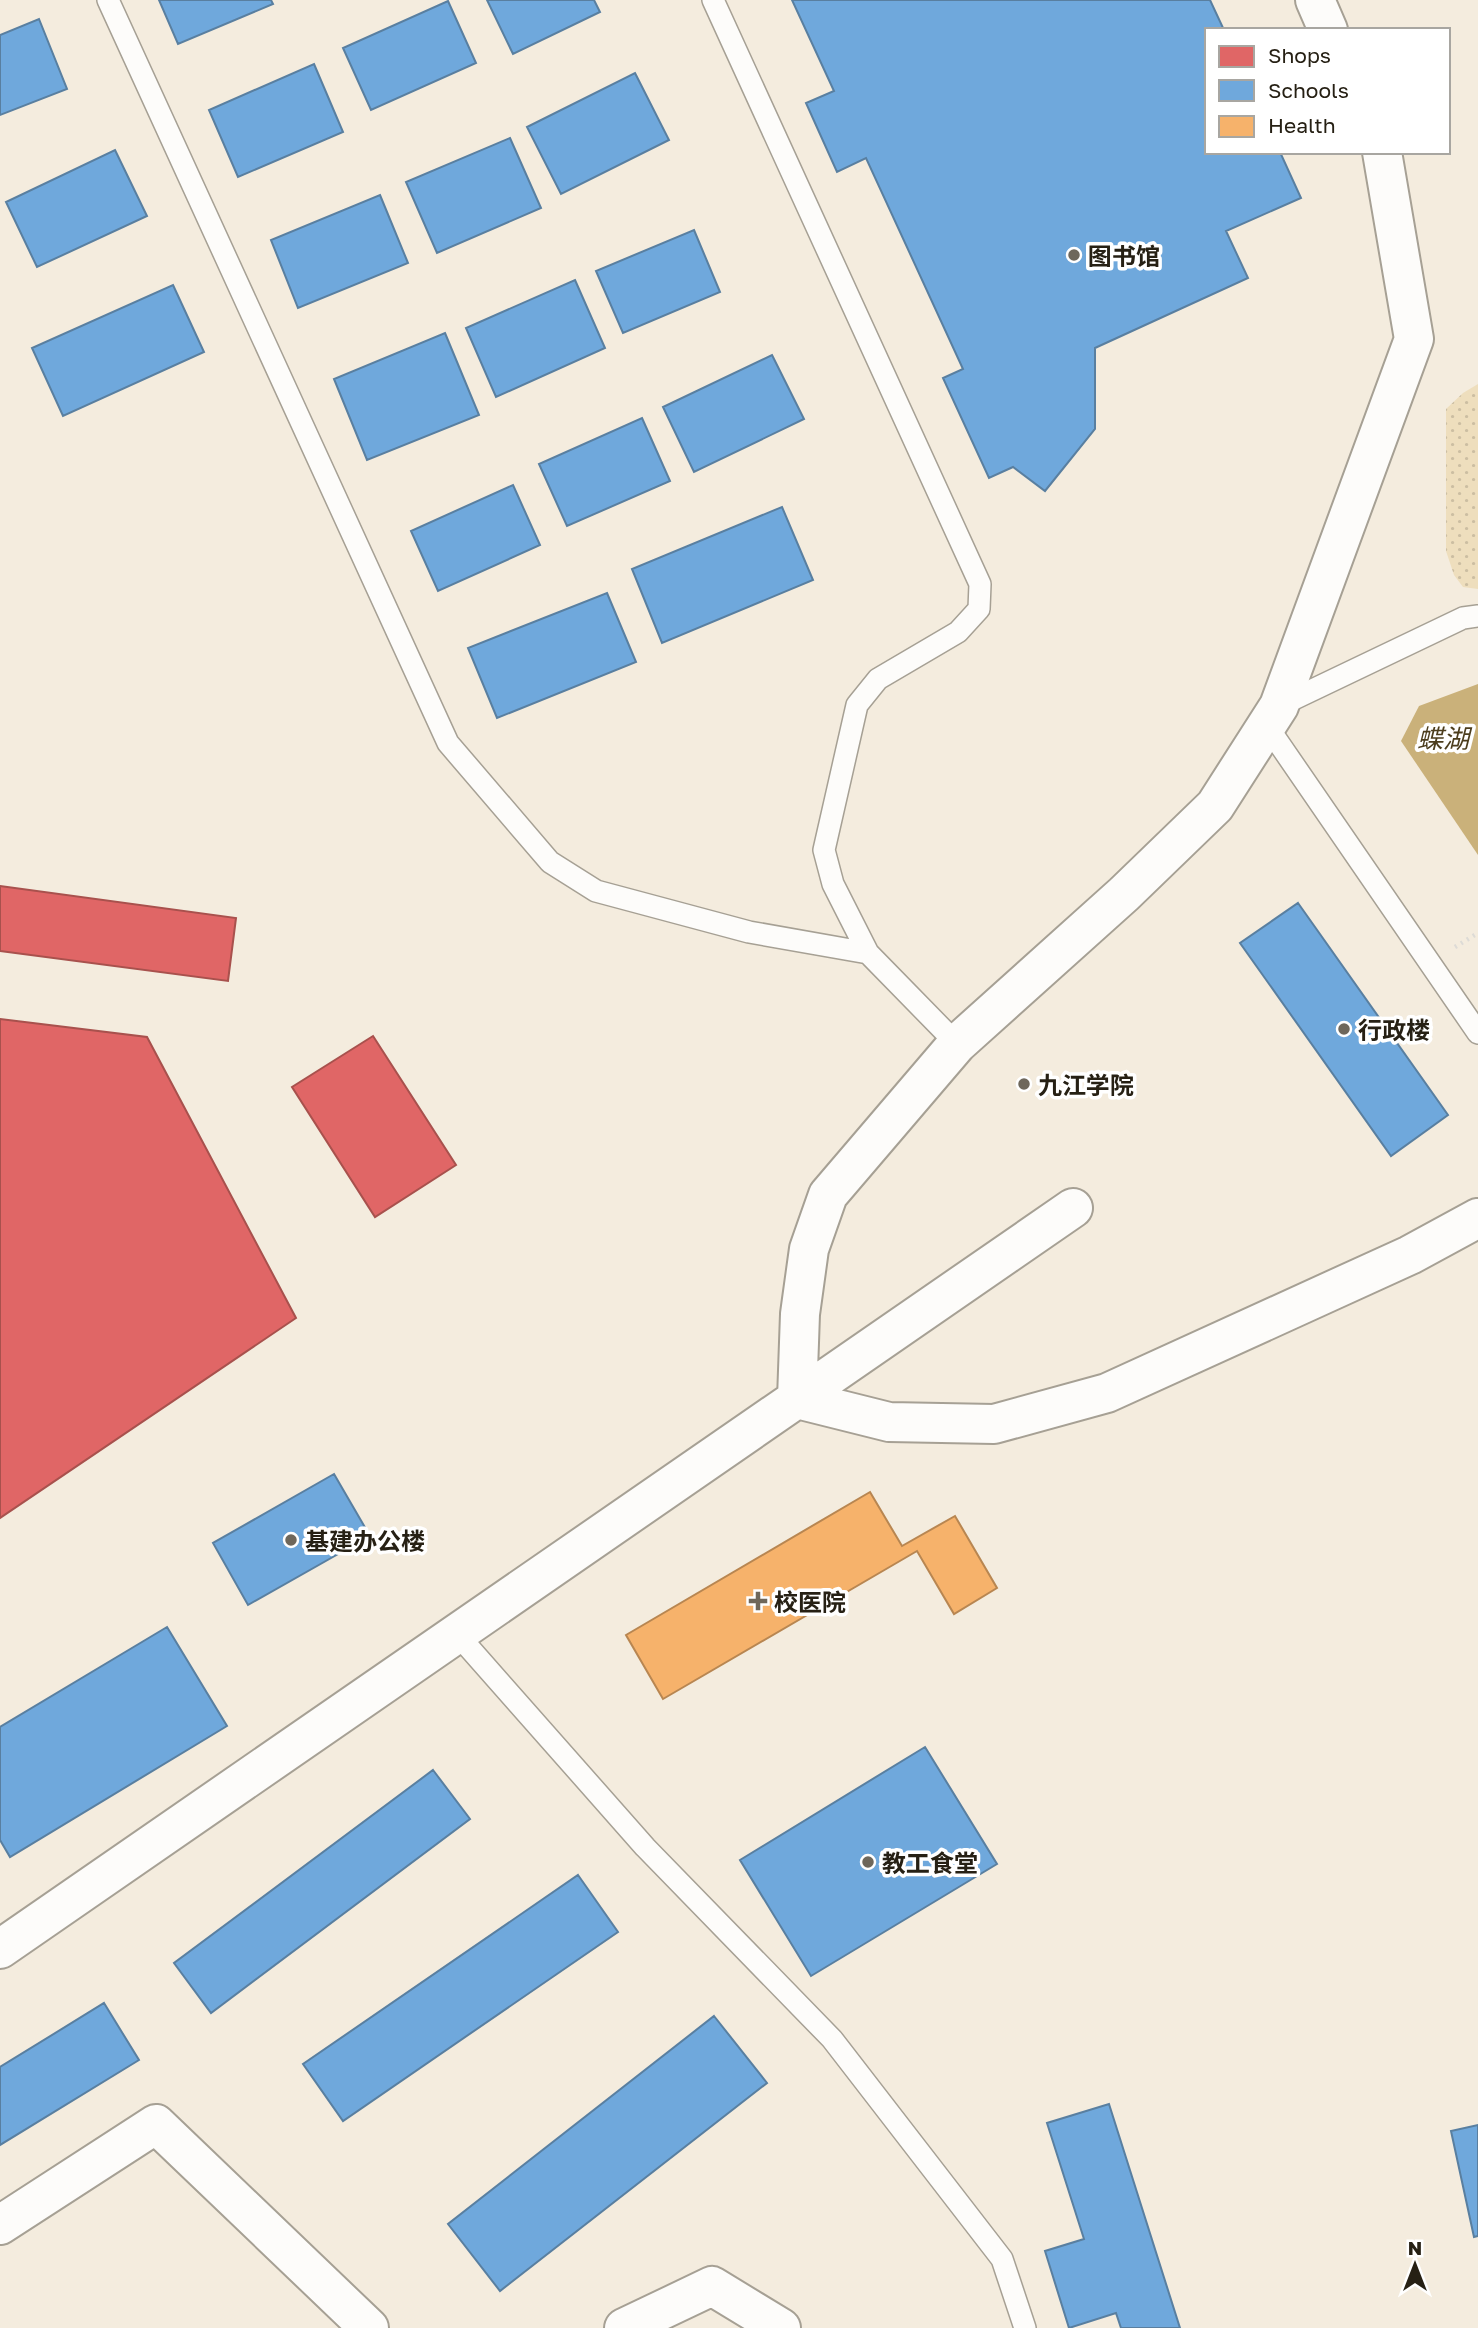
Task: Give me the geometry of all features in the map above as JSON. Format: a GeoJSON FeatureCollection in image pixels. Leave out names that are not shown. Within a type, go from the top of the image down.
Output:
{"type":"FeatureCollection","features":[{"type":"Feature","properties":{"kind":"street"},"geometry":{"type":"LineString","coordinates":[[1315,0],[1327,28]]}},
{"type":"Feature","properties":{"kind":"street"},"geometry":{"type":"LineString","coordinates":[[797,1399],[800,1314],[809,1249],[828,1195],[957,1044],[1124,894],[1216,806],[1273,716],[1414,339],[1382,154]]}},
{"type":"Feature","properties":{"kind":"street"},"geometry":{"type":"LineString","coordinates":[[0,1950],[1073,1208]]}},
{"type":"Feature","properties":{"kind":"street"},"geometry":{"type":"LineString","coordinates":[[797,1399],[889,1422],[994,1424],[1107,1393],[1410,1255],[1478,1218]]}},
{"type":"Feature","properties":{"kind":"street"},"geometry":{"type":"LineString","coordinates":[[0,2225],[156,2124],[369,2328]]}},
{"type":"Feature","properties":{"kind":"street"},"geometry":{"type":"LineString","coordinates":[[624,2328],[712,2286],[781,2328]]}},
{"type":"Feature","properties":{"kind":"lane"},"geometry":{"type":"LineString","coordinates":[[108,0],[448,743],[550,862],[596,891],[748,932],[867,953]]}},
{"type":"Feature","properties":{"kind":"lane"},"geometry":{"type":"LineString","coordinates":[[713,0],[980,584],[979,609],[958,632],[878,679],[858,705],[824,850],[833,884],[867,953],[957,1044]]}},
{"type":"Feature","properties":{"kind":"lane"},"geometry":{"type":"LineString","coordinates":[[1478,616],[1463,618],[1273,716],[1478,1033]]}},
{"type":"Feature","properties":{"kind":"lane"},"geometry":{"type":"LineString","coordinates":[[457,1634],[645,1847],[832,2039],[1002,2259],[1024,2328]]}},
{"type":"Feature","properties":{"kind":"shaded area"},"geometry":{"type":"Polygon","coordinates":[[[1478,384],[1478,589],[1463,587],[1454,575],[1446,551],[1446,409],[1463,393],[1478,384]]]}},
{"type":"Feature","properties":{"kind":"water","name":"蝶湖"},"geometry":{"type":"Polygon","coordinates":[[[1478,684],[1478,855],[1401,741],[1419,706],[1478,684]]]}},
{"type":"Feature","properties":{"kind":"building: Shops"},"geometry":{"type":"Polygon","coordinates":[[[0,886],[236,918],[228,981],[0,951],[0,886]]]}},
{"type":"Feature","properties":{"kind":"building: Shops"},"geometry":{"type":"Polygon","coordinates":[[[0,1019],[147,1037],[296,1318],[0,1518],[0,1019]]]}},
{"type":"Feature","properties":{"kind":"building: Shops"},"geometry":{"type":"Polygon","coordinates":[[[373,1036],[456,1165],[375,1217],[292,1087],[373,1036]]]}},
{"type":"Feature","properties":{"kind":"building: Schools"},"geometry":{"type":"Polygon","coordinates":[[[159,0],[271,0],[273,4],[178,44],[159,0]]]}},
{"type":"Feature","properties":{"kind":"building: Schools"},"geometry":{"type":"Polygon","coordinates":[[[487,0],[594,0],[600,12],[513,54],[487,0]]]}},
{"type":"Feature","properties":{"kind":"building: Schools","name":"图书馆"},"geometry":{"type":"Polygon","coordinates":[[[792,0],[1210,0],[1223,28],[1205,28],[1205,154],[1281,154],[1301,198],[1226,231],[1248,278],[1095,348],[1095,429],[1045,491],[1013,467],[989,478],[943,378],[963,369],[866,158],[837,172],[806,103],[834,91],[792,0]]]}},
{"type":"Feature","properties":{"kind":"building: Schools"},"geometry":{"type":"Polygon","coordinates":[[[448,1],[476,63],[371,110],[343,48],[448,1]]]}},
{"type":"Feature","properties":{"kind":"building: Schools"},"geometry":{"type":"Polygon","coordinates":[[[39,19],[67,89],[0,115],[0,35],[39,19]]]}},
{"type":"Feature","properties":{"kind":"building: Schools"},"geometry":{"type":"Polygon","coordinates":[[[314,64],[343,132],[238,177],[209,110],[314,64]]]}},
{"type":"Feature","properties":{"kind":"building: Schools"},"geometry":{"type":"Polygon","coordinates":[[[635,73],[669,140],[561,194],[527,127],[635,73]]]}},
{"type":"Feature","properties":{"kind":"building: Schools"},"geometry":{"type":"Polygon","coordinates":[[[510,138],[541,208],[437,253],[406,182],[510,138]]]}},
{"type":"Feature","properties":{"kind":"building: Schools"},"geometry":{"type":"Polygon","coordinates":[[[115,150],[147,216],[37,267],[6,202],[115,150]]]}},
{"type":"Feature","properties":{"kind":"building: Schools"},"geometry":{"type":"Polygon","coordinates":[[[380,195],[408,263],[298,308],[271,240],[380,195]]]}},
{"type":"Feature","properties":{"kind":"building: Schools"},"geometry":{"type":"Polygon","coordinates":[[[694,230],[720,292],[623,333],[596,271],[694,230]]]}},
{"type":"Feature","properties":{"kind":"building: Schools"},"geometry":{"type":"Polygon","coordinates":[[[575,280],[605,348],[496,397],[466,328],[575,280]]]}},
{"type":"Feature","properties":{"kind":"building: Schools"},"geometry":{"type":"Polygon","coordinates":[[[173,285],[204,352],[63,416],[32,348],[173,285]]]}},
{"type":"Feature","properties":{"kind":"building: Schools"},"geometry":{"type":"Polygon","coordinates":[[[445,333],[479,415],[367,460],[334,379],[445,333]]]}},
{"type":"Feature","properties":{"kind":"building: Schools"},"geometry":{"type":"Polygon","coordinates":[[[772,355],[804,419],[694,472],[663,407],[772,355]]]}},
{"type":"Feature","properties":{"kind":"building: Schools"},"geometry":{"type":"Polygon","coordinates":[[[642,418],[670,481],[567,526],[539,464],[642,418]]]}},
{"type":"Feature","properties":{"kind":"building: Schools"},"geometry":{"type":"Polygon","coordinates":[[[513,485],[540,545],[438,591],[411,531],[513,485]]]}},
{"type":"Feature","properties":{"kind":"building: Schools"},"geometry":{"type":"Polygon","coordinates":[[[782,507],[813,580],[662,643],[632,569],[782,507]]]}},
{"type":"Feature","properties":{"kind":"building: Schools"},"geometry":{"type":"Polygon","coordinates":[[[607,593],[636,662],[497,718],[468,648],[607,593]]]}},
{"type":"Feature","properties":{"kind":"building: Schools","name":"行政楼"},"geometry":{"type":"Polygon","coordinates":[[[1298,903],[1448,1115],[1391,1156],[1240,943],[1298,903]]]}},
{"type":"Feature","properties":{"kind":"building: Schools","name":"基建办公楼"},"geometry":{"type":"Polygon","coordinates":[[[334,1474],[370,1536],[248,1605],[213,1543],[334,1474]]]}},
{"type":"Feature","properties":{"kind":"building: Schools"},"geometry":{"type":"Polygon","coordinates":[[[167,1627],[227,1726],[10,1857],[0,1840],[0,1727],[167,1627]]]}},
{"type":"Feature","properties":{"kind":"building: Schools","name":"教工食堂"},"geometry":{"type":"Polygon","coordinates":[[[925,1747],[997,1864],[811,1976],[740,1860],[925,1747]]]}},
{"type":"Feature","properties":{"kind":"building: Schools"},"geometry":{"type":"Polygon","coordinates":[[[433,1770],[470,1819],[211,2013],[174,1963],[433,1770]]]}},
{"type":"Feature","properties":{"kind":"building: Schools"},"geometry":{"type":"Polygon","coordinates":[[[578,1875],[618,1932],[343,2121],[303,2064],[578,1875]]]}},
{"type":"Feature","properties":{"kind":"building: Schools"},"geometry":{"type":"Polygon","coordinates":[[[104,2003],[139,2060],[0,2145],[0,2067],[104,2003]]]}},
{"type":"Feature","properties":{"kind":"building: Schools"},"geometry":{"type":"Polygon","coordinates":[[[714,2016],[767,2083],[500,2291],[448,2224],[714,2016]]]}},
{"type":"Feature","properties":{"kind":"building: Schools"},"geometry":{"type":"Polygon","coordinates":[[[1109,2104],[1180,2328],[1121,2328],[1116,2313],[1069,2328],[1045,2251],[1084,2239],[1047,2123],[1109,2104]]]}},
{"type":"Feature","properties":{"kind":"building: Schools"},"geometry":{"type":"Polygon","coordinates":[[[1478,2125],[1478,2236],[1474,2237],[1451,2131],[1478,2125]]]}},
{"type":"Feature","properties":{"kind":"building: Health","name":"校医院"},"geometry":{"type":"Polygon","coordinates":[[[870,1492],[902,1546],[955,1516],[997,1588],[954,1614],[917,1551],[663,1699],[626,1635],[870,1492]]]}},
{"type":"Feature","properties":{"kind":"place","name":"图书馆"},"geometry":{"type":"Point","coordinates":[1074,255]}},
{"type":"Feature","properties":{"kind":"place","name":"行政楼"},"geometry":{"type":"Point","coordinates":[1344,1029]}},
{"type":"Feature","properties":{"kind":"place","name":"九江学院"},"geometry":{"type":"Point","coordinates":[1024,1084]}},
{"type":"Feature","properties":{"kind":"place","name":"基建办公楼"},"geometry":{"type":"Point","coordinates":[291,1540]}},
{"type":"Feature","properties":{"kind":"place","name":"校医院"},"geometry":{"type":"Point","coordinates":[758,1601]}},
{"type":"Feature","properties":{"kind":"place","name":"教工食堂"},"geometry":{"type":"Point","coordinates":[868,1862]}}]}
